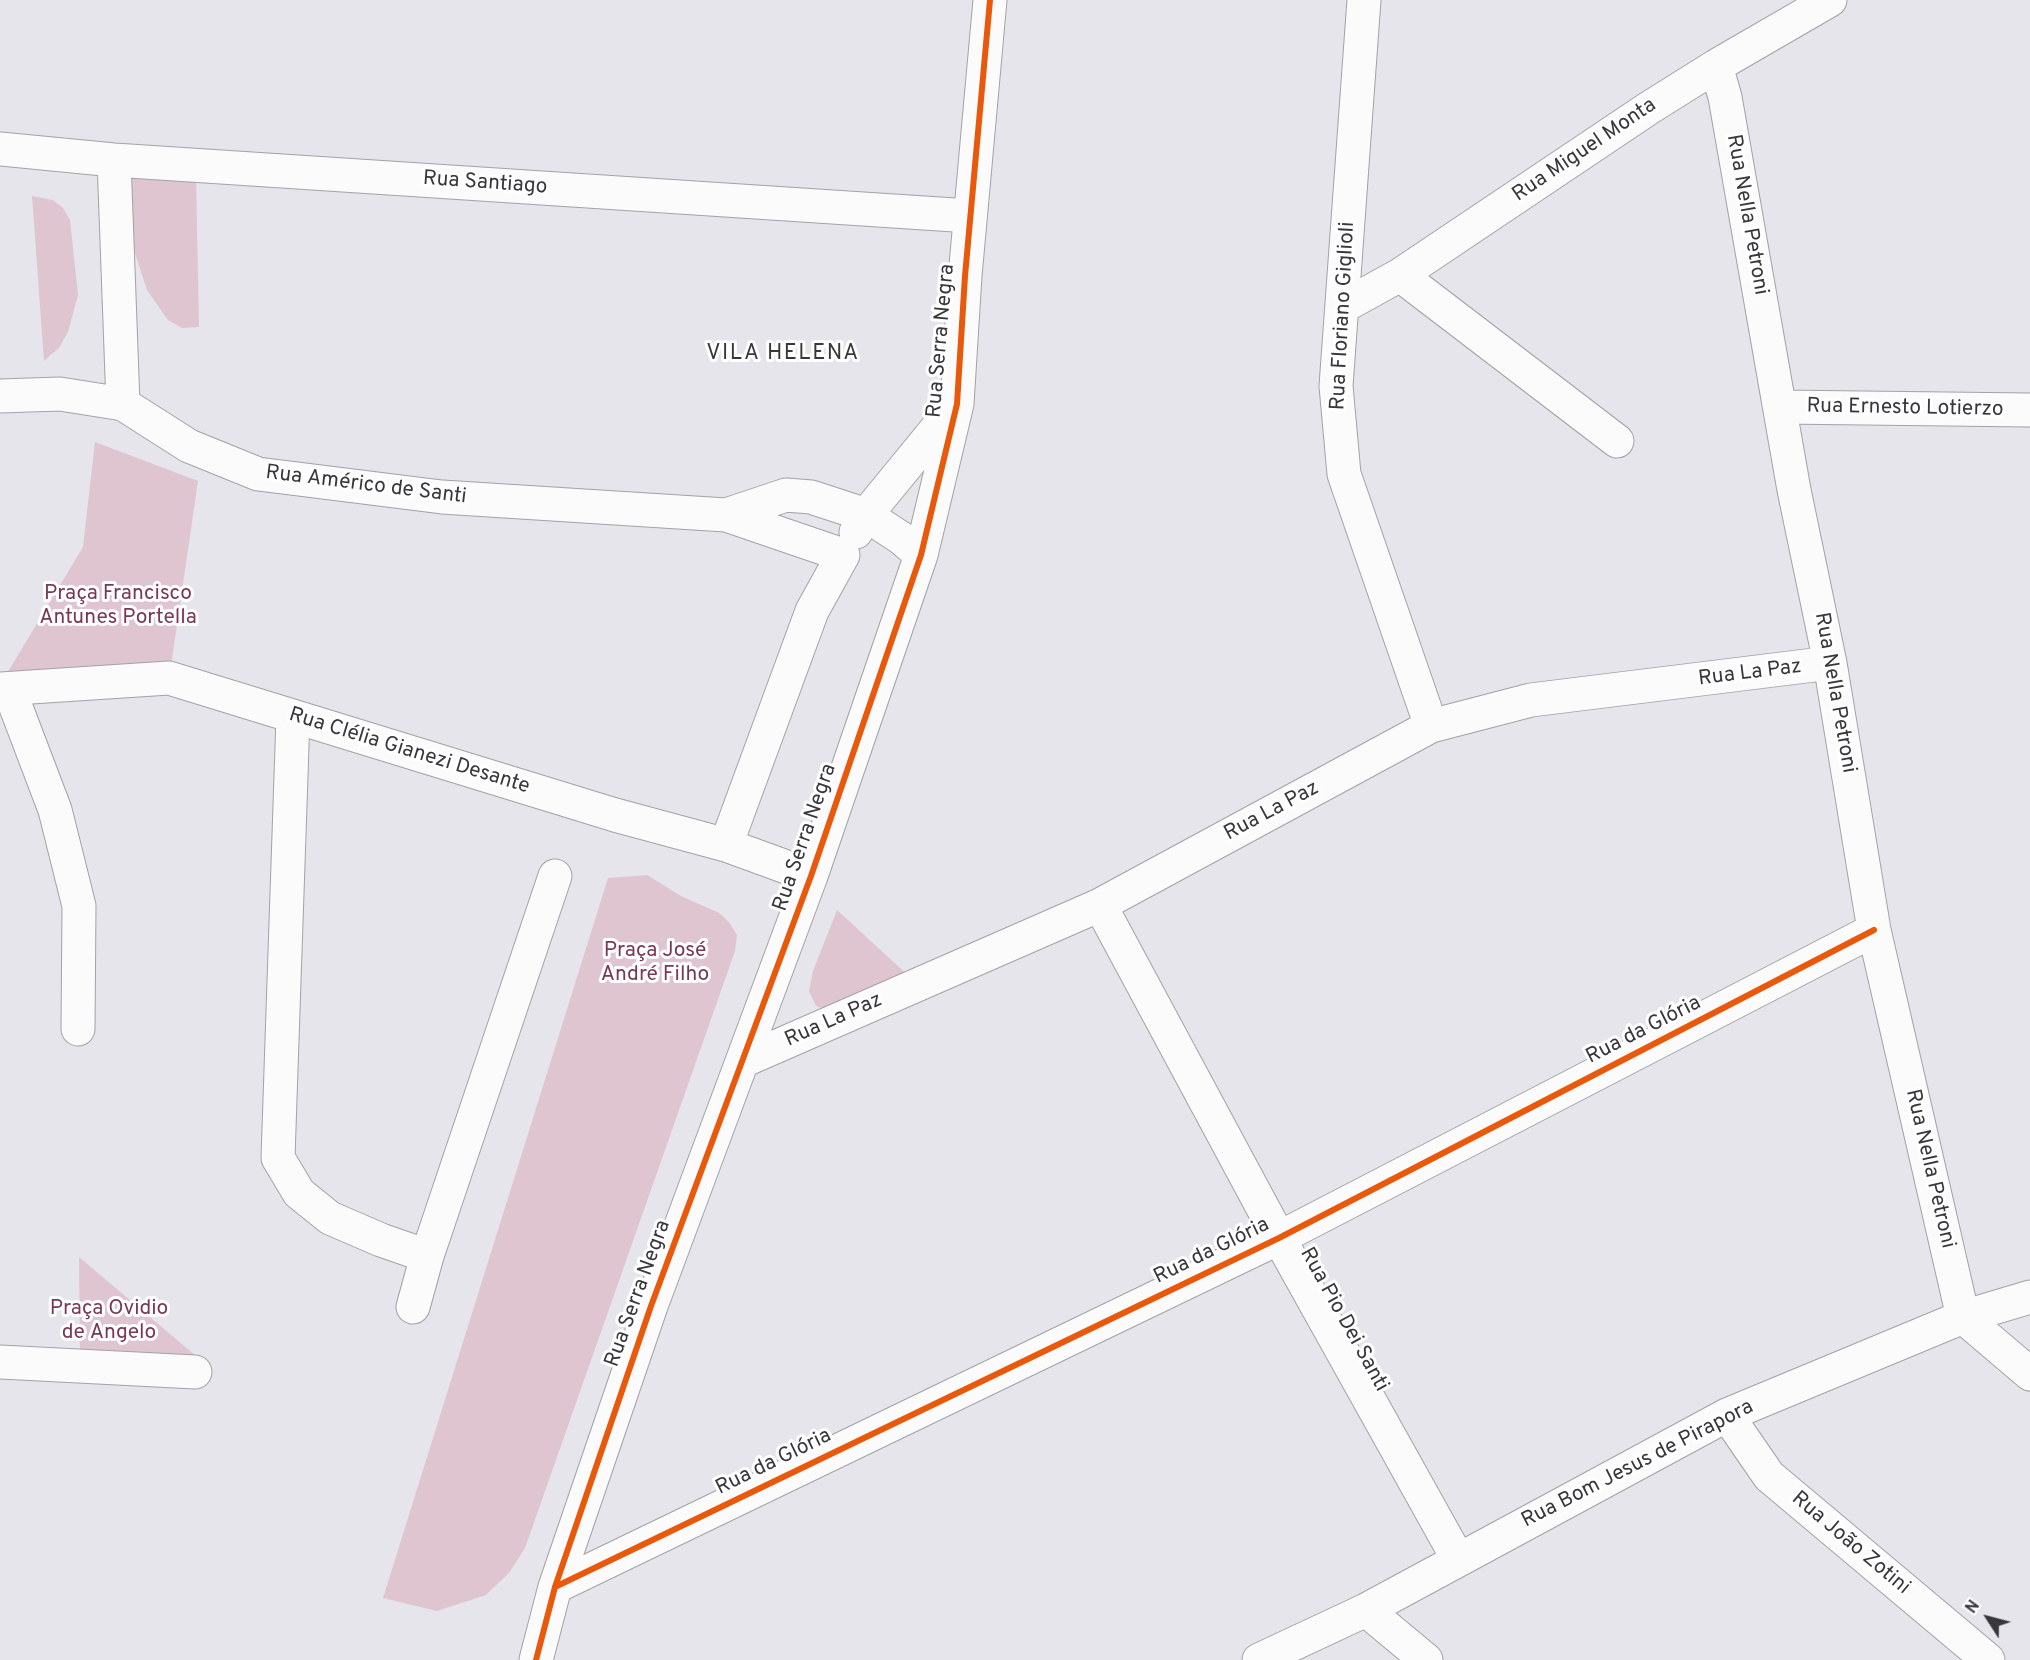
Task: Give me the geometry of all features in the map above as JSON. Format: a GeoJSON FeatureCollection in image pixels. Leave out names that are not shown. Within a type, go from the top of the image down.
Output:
{"type":"FeatureCollection","features":[{"type":"Feature","properties":{"kind":"street","name":"Rua Serra Negra"},"geometry":{"type":"LineString","coordinates":[[536,1660],[555,1587],[651,1306],[811,876],[921,555],[957,404],[970,216],[990,0]]}},
{"type":"Feature","properties":{"kind":"street","name":"Rua Floriano Giglioli"},"geometry":{"type":"LineString","coordinates":[[1364,0],[1336,386],[1344,474],[1431,726]]}},
{"type":"Feature","properties":{"kind":"street","name":"Rua Miguel Monta"},"geometry":{"type":"LineString","coordinates":[[1342,307],[1400,275],[1649,108],[1830,0]]}},
{"type":"Feature","properties":{"kind":"street","name":"Rua Nella Petroni"},"geometry":{"type":"LineString","coordinates":[[1716,66],[1725,97],[1794,490],[1830,663],[1874,930],[1963,1317]]}},
{"type":"Feature","properties":{"kind":"street","name":"Rua Santiago"},"geometry":{"type":"LineString","coordinates":[[0,149],[114,160],[970,216]]}},
{"type":"Feature","properties":{"kind":"street"},"geometry":{"type":"LineString","coordinates":[[0,396],[60,394],[123,404],[114,160]]}},
{"type":"Feature","properties":{"kind":"street"},"geometry":{"type":"LineString","coordinates":[[1400,275],[1617,441]]}},
{"type":"Feature","properties":{"kind":"street","name":"Rua Américo de Santi"},"geometry":{"type":"LineString","coordinates":[[123,404],[189,446],[258,474],[442,497],[726,515]]}},
{"type":"Feature","properties":{"kind":"street"},"geometry":{"type":"LineString","coordinates":[[726,845],[812,611],[866,515],[957,404]]}},
{"type":"Feature","properties":{"kind":"street","name":"Rua Ernesto Lotierzo"},"geometry":{"type":"LineString","coordinates":[[1780,407],[2030,410]]}},
{"type":"Feature","properties":{"kind":"street"},"geometry":{"type":"LineString","coordinates":[[726,515],[786,495],[810,497],[866,515],[901,538],[921,555]]}},
{"type":"Feature","properties":{"kind":"street"},"geometry":{"type":"LineString","coordinates":[[726,515],[843,555]]}},
{"type":"Feature","properties":{"kind":"street","name":"Rua La Paz"},"geometry":{"type":"LineString","coordinates":[[743,1061],[1100,905],[1431,726],[1531,700],[1830,663]]}},
{"type":"Feature","properties":{"kind":"street","name":"Rua Clélia Gianezi Desante"},"geometry":{"type":"LineString","coordinates":[[5,689],[170,678],[615,815],[726,845],[811,876]]}},
{"type":"Feature","properties":{"kind":"street"},"geometry":{"type":"LineString","coordinates":[[5,689],[56,810],[79,906],[78,1029]]}},
{"type":"Feature","properties":{"kind":"street"},"geometry":{"type":"LineString","coordinates":[[293,717],[278,1158],[299,1193],[330,1218],[381,1240],[427,1256]]}},
{"type":"Feature","properties":{"kind":"street"},"geometry":{"type":"LineString","coordinates":[[413,1307],[427,1256],[555,876]]}},
{"type":"Feature","properties":{"kind":"street","name":"Rua Pio Dei Santi"},"geometry":{"type":"LineString","coordinates":[[1100,905],[1279,1238],[1458,1559]]}},
{"type":"Feature","properties":{"kind":"street","name":"Rua da Glória"},"geometry":{"type":"LineString","coordinates":[[555,1587],[1279,1238],[1874,930]]}},
{"type":"Feature","properties":{"kind":"street","name":"Rua Bom Jesus de Pirapora"},"geometry":{"type":"LineString","coordinates":[[1259,1660],[1366,1610],[1727,1415],[1963,1317],[2030,1297]]}},
{"type":"Feature","properties":{"kind":"street"},"geometry":{"type":"LineString","coordinates":[[1963,1317],[2030,1374]]}},
{"type":"Feature","properties":{"kind":"street"},"geometry":{"type":"LineString","coordinates":[[0,1362],[195,1372]]}},
{"type":"Feature","properties":{"kind":"street","name":"Rua João Zotini"},"geometry":{"type":"LineString","coordinates":[[1727,1415],[1769,1476],[1988,1660]]}},
{"type":"Feature","properties":{"kind":"street"},"geometry":{"type":"LineString","coordinates":[[1366,1610],[1426,1660]]}},
{"type":"Feature","properties":{"kind":"green space"},"geometry":{"type":"Polygon","coordinates":[[[131,169],[196,176],[199,327],[182,328],[168,320],[147,290],[135,253],[124,181],[131,169]]]}},
{"type":"Feature","properties":{"kind":"green space"},"geometry":{"type":"Polygon","coordinates":[[[32,196],[53,200],[63,208],[70,220],[78,295],[68,332],[59,348],[44,361],[32,196]]]}},
{"type":"Feature","properties":{"kind":"green space","name":"Praça Francisco Antunes Portella"},"geometry":{"type":"Polygon","coordinates":[[[95,442],[198,481],[171,666],[3,680],[83,547],[95,442]]]}},
{"type":"Feature","properties":{"kind":"green space","name":"Praça José André Filho"},"geometry":{"type":"Polygon","coordinates":[[[647,875],[681,896],[719,913],[729,922],[737,935],[735,951],[525,1548],[509,1573],[486,1595],[437,1611],[383,1598],[608,878],[647,875]]]}},
{"type":"Feature","properties":{"kind":"green space"},"geometry":{"type":"Polygon","coordinates":[[[837,910],[912,979],[831,1012],[816,1006],[809,991],[813,971],[837,910]]]}},
{"type":"Feature","properties":{"kind":"green space","name":"Praça Ovidio de Angelo"},"geometry":{"type":"Polygon","coordinates":[[[79,1257],[196,1356],[80,1351],[79,1257]]]}},
{"type":"Feature","properties":{"kind":"cycle path"},"geometry":{"type":"LineString","coordinates":[[536,1660],[555,1587],[651,1306],[811,876],[921,555],[957,404],[965,276],[990,0]]}},
{"type":"Feature","properties":{"kind":"cycle path"},"geometry":{"type":"LineString","coordinates":[[555,1587],[1279,1238],[1874,930]]}},
{"type":"Feature","properties":{"kind":"district","name":"VILA HELENA"},"geometry":{"type":"Point","coordinates":[783,355]}}]}
